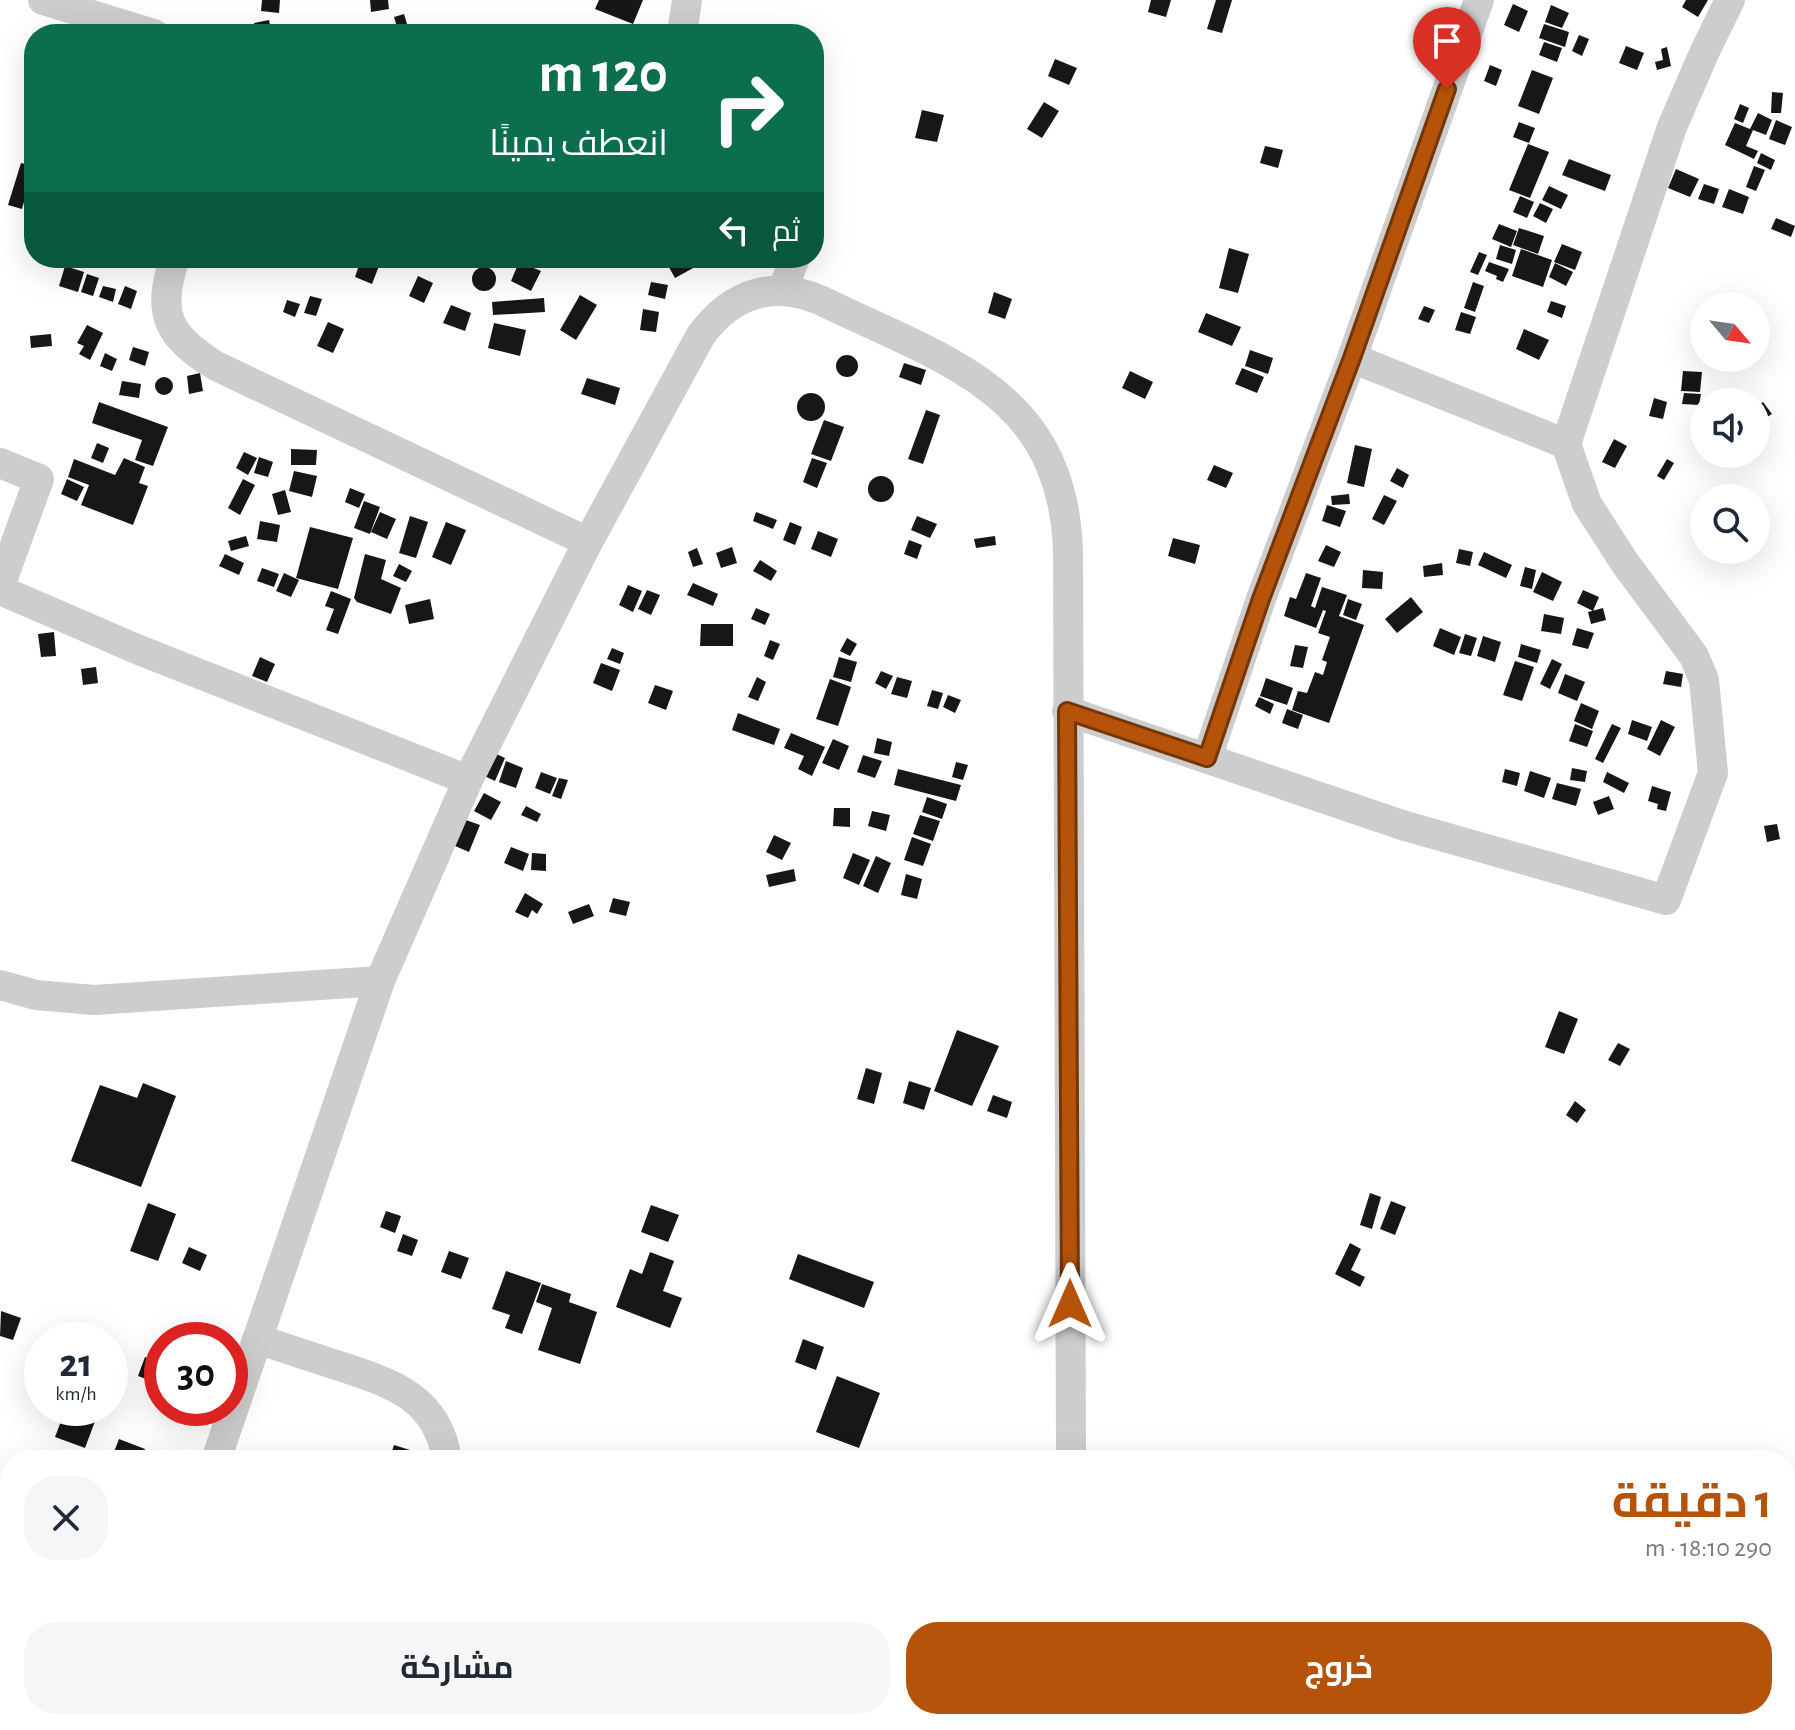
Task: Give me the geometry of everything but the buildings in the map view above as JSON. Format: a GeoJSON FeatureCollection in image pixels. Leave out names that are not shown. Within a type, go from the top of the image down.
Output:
{"type":"FeatureCollection","features":[{"type":"Feature","properties":{"kind":"street"},"geometry":{"type":"LineString","coordinates":[[43,0],[121,24]]}},
{"type":"Feature","properties":{"kind":"street"},"geometry":{"type":"LineString","coordinates":[[683,24],[687,0]]}},
{"type":"Feature","properties":{"kind":"street"},"geometry":{"type":"LineString","coordinates":[[1207,758],[1261,599],[1352,358],[1479,0]]}},
{"type":"Feature","properties":{"kind":"street"},"geometry":{"type":"LineString","coordinates":[[1067,711],[1402,825],[1666,900],[1713,773],[1704,680],[1694,656],[1625,563],[1587,504],[1566,444],[1672,127],[1730,0]]}},
{"type":"Feature","properties":{"kind":"street"},"geometry":{"type":"LineString","coordinates":[[172,268],[165,290],[165,305],[175,333],[196,354],[588,542]]}},
{"type":"Feature","properties":{"kind":"street"},"geometry":{"type":"LineString","coordinates":[[783,289],[791,268]]}},
{"type":"Feature","properties":{"kind":"street"},"geometry":{"type":"LineString","coordinates":[[219,1450],[380,981],[468,780],[588,542],[701,335],[727,305],[745,296],[783,289],[802,292],[820,300],[956,366],[984,383],[1031,428],[1048,456],[1060,487],[1067,519],[1071,1450]]}},
{"type":"Feature","properties":{"kind":"street"},"geometry":{"type":"LineString","coordinates":[[1352,358],[1566,444]]}},
{"type":"Feature","properties":{"kind":"street"},"geometry":{"type":"LineString","coordinates":[[0,463],[39,479],[0,588],[153,655],[468,780]]}},
{"type":"Feature","properties":{"kind":"street"},"geometry":{"type":"LineString","coordinates":[[0,985],[36,995],[94,1000],[380,981]]}},
{"type":"Feature","properties":{"kind":"street"},"geometry":{"type":"LineString","coordinates":[[257,1339],[400,1388],[429,1414],[444,1450]]}},
{"type":"Feature","properties":{"kind":"route"},"geometry":{"type":"LineString","coordinates":[[1070,1304],[1067,711],[1207,758],[1261,599],[1352,358],[1447,89]]}}]}
